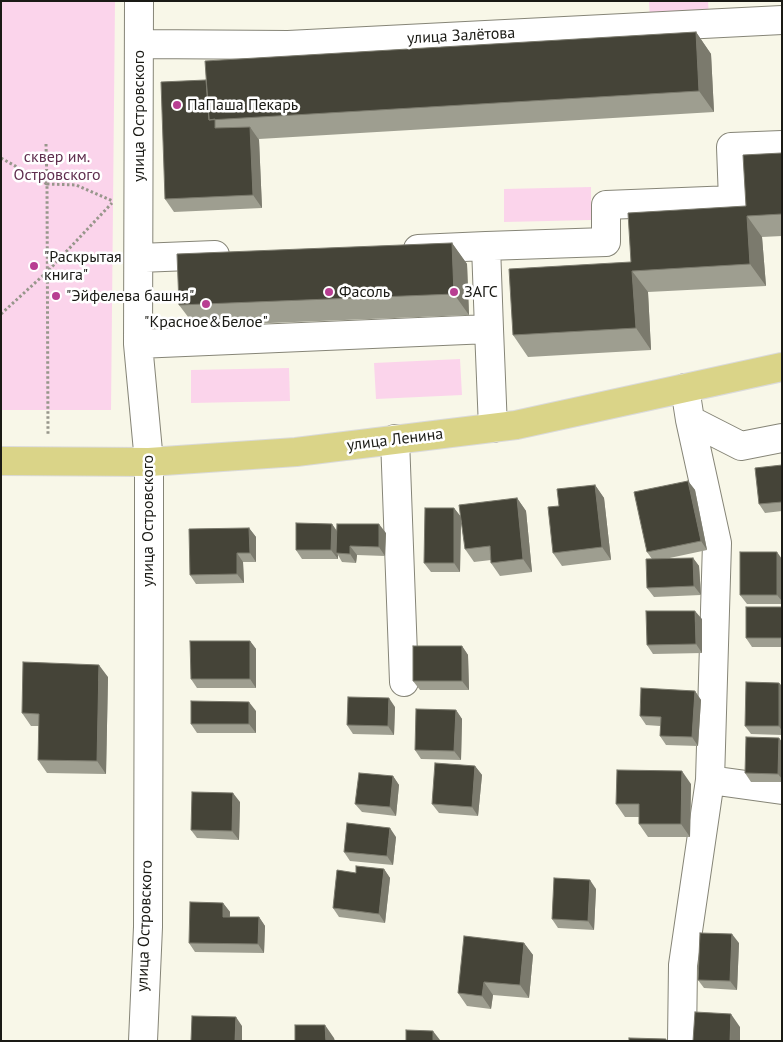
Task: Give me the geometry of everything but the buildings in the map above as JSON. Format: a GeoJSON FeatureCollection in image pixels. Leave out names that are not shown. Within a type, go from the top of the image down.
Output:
{"type":"FeatureCollection","features":[{"type":"Feature","properties":{"kind":"main road","name":"улица Ленина"},"geometry":{"type":"LineString","coordinates":[[1,461],[149,462],[296,452],[516,425],[782,366]]}},
{"type":"Feature","properties":{"kind":"street","name":"улица Островского"},"geometry":{"type":"LineString","coordinates":[[139,1],[140,44],[126,201],[139,258],[138,344],[149,462],[148,927],[143,1041]]}},
{"type":"Feature","properties":{"kind":"street","name":"улица Залётова"},"geometry":{"type":"LineString","coordinates":[[140,44],[288,45],[719,13],[782,20]]}},
{"type":"Feature","properties":{"kind":"street"},"geometry":{"type":"LineString","coordinates":[[397,249],[606,242],[606,205],[733,200],[731,147],[782,145]]}},
{"type":"Feature","properties":{"kind":"street"},"geometry":{"type":"LineString","coordinates":[[486,246],[493,428]]}},
{"type":"Feature","properties":{"kind":"street"},"geometry":{"type":"LineString","coordinates":[[139,258],[238,254]]}},
{"type":"Feature","properties":{"kind":"street"},"geometry":{"type":"LineString","coordinates":[[138,344],[489,329]]}},
{"type":"Feature","properties":{"kind":"street"},"geometry":{"type":"LineString","coordinates":[[682,1041],[683,965],[710,780],[717,543],[690,420],[685,388]]}},
{"type":"Feature","properties":{"kind":"street"},"geometry":{"type":"LineString","coordinates":[[690,420],[741,446],[782,438]]}},
{"type":"Feature","properties":{"kind":"street"},"geometry":{"type":"LineString","coordinates":[[395,439],[404,682]]}},
{"type":"Feature","properties":{"kind":"street"},"geometry":{"type":"LineString","coordinates":[[710,780],[782,790]]}},
{"type":"Feature","properties":{"kind":"street"},"geometry":{"type":"LineString","coordinates":[[133,1041],[143,1008]]}},
{"type":"Feature","properties":{"kind":"path"},"geometry":{"type":"LineString","coordinates":[[46,144],[48,461]]}},
{"type":"Feature","properties":{"kind":"path"},"geometry":{"type":"LineString","coordinates":[[1,158],[47,184],[76,185],[126,201]]}},
{"type":"Feature","properties":{"kind":"path"},"geometry":{"type":"LineString","coordinates":[[1,314],[126,201]]}},
{"type":"Feature","properties":{"kind":"green space","name":"сквер им. Островского"},"geometry":{"type":"Polygon","coordinates":[[[1,1],[115,1],[111,410],[1,410],[1,1]]]}},
{"type":"Feature","properties":{"kind":"green space"},"geometry":{"type":"Polygon","coordinates":[[[649,1],[708,1],[709,17],[650,20],[649,1]]]}},
{"type":"Feature","properties":{"kind":"green space"},"geometry":{"type":"Polygon","coordinates":[[[591,187],[591,220],[504,222],[504,189],[591,187]]]}},
{"type":"Feature","properties":{"kind":"green space"},"geometry":{"type":"Polygon","coordinates":[[[460,359],[462,395],[376,399],[374,363],[460,359]]]}},
{"type":"Feature","properties":{"kind":"green space"},"geometry":{"type":"Polygon","coordinates":[[[289,368],[290,401],[191,403],[191,370],[289,368]]]}},
{"type":"Feature","properties":{"kind":"place","name":"ПаПаша Пекарь"},"geometry":{"type":"Point","coordinates":[177,105]}},
{"type":"Feature","properties":{"kind":"place","name":"\"Раскрытая книга\""},"geometry":{"type":"Point","coordinates":[34,266]}},
{"type":"Feature","properties":{"kind":"place","name":"Фасоль"},"geometry":{"type":"Point","coordinates":[329,292]}},
{"type":"Feature","properties":{"kind":"place","name":"ЗАГС"},"geometry":{"type":"Point","coordinates":[454,292]}},
{"type":"Feature","properties":{"kind":"place","name":"\"Эйфелева башня\""},"geometry":{"type":"Point","coordinates":[56,296]}},
{"type":"Feature","properties":{"kind":"place","name":"\"Красное&Белое\""},"geometry":{"type":"Point","coordinates":[206,304]}}]}
